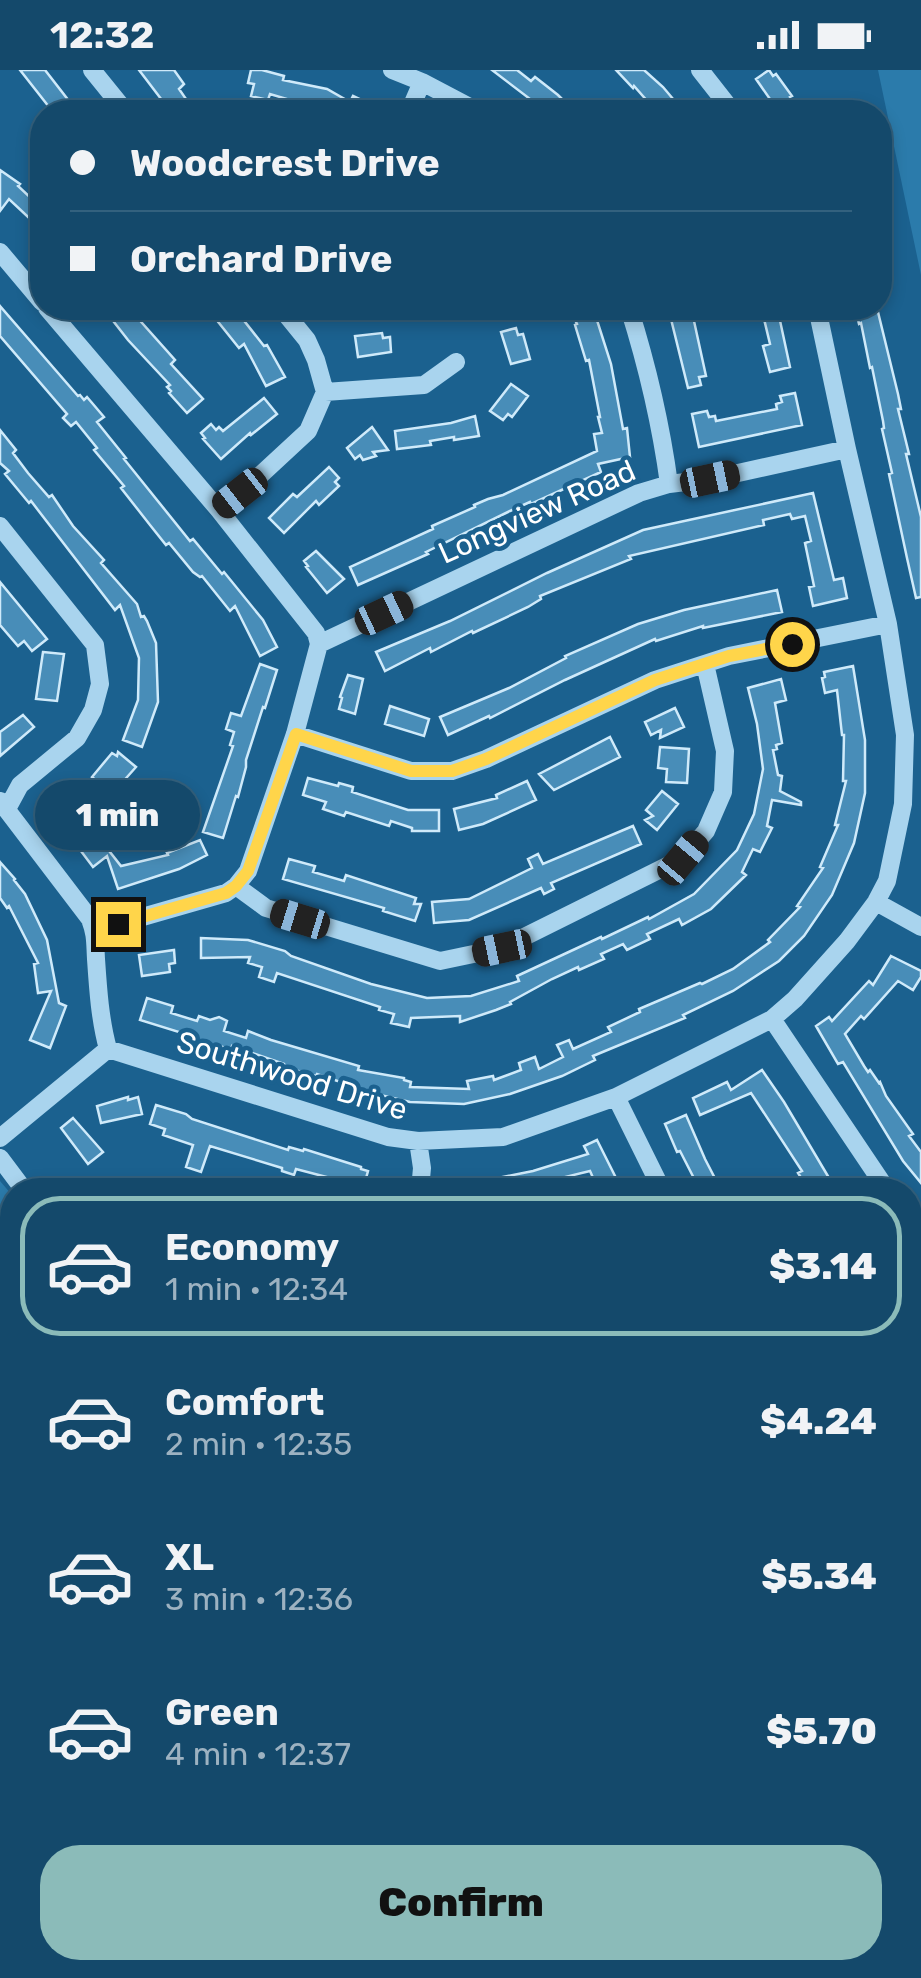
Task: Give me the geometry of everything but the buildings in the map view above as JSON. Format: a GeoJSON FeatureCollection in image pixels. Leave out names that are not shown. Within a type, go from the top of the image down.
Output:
{"type":"FeatureCollection","features":[{"type":"Feature","properties":{"kind":"street"},"geometry":{"type":"LineString","coordinates":[[92,70],[116,100]]}},
{"type":"Feature","properties":{"kind":"street"},"geometry":{"type":"LineString","coordinates":[[392,70],[456,100]]}},
{"type":"Feature","properties":{"kind":"street"},"geometry":{"type":"LineString","coordinates":[[700,70],[724,100]]}},
{"type":"Feature","properties":{"kind":"street"},"geometry":{"type":"LineString","coordinates":[[414,100],[422,82]]}},
{"type":"Feature","properties":{"kind":"street"},"geometry":{"type":"LineString","coordinates":[[0,252],[30,288]]}},
{"type":"Feature","properties":{"kind":"street"},"geometry":{"type":"LineString","coordinates":[[58,320],[219,510],[316,633],[320,644],[296,734],[248,871],[226,893],[96,934]]}},
{"type":"Feature","properties":{"kind":"street"},"geometry":{"type":"LineString","coordinates":[[219,510],[308,431],[325,392],[307,340],[291,320]]}},
{"type":"Feature","properties":{"kind":"street"},"geometry":{"type":"LineString","coordinates":[[633,320],[665,450],[669,484]]}},
{"type":"Feature","properties":{"kind":"street","name":"Southwood Drive"},"geometry":{"type":"LineString","coordinates":[[108,1049],[388,1136],[418,1141],[503,1137],[616,1096],[772,1019],[795,999],[876,902],[887,881],[903,804],[905,735],[888,624],[820,320]]}},
{"type":"Feature","properties":{"kind":"street"},"geometry":{"type":"LineString","coordinates":[[325,392],[424,385],[456,362]]}},
{"type":"Feature","properties":{"kind":"street","name":"Longview Road"},"geometry":{"type":"LineString","coordinates":[[320,644],[639,493],[847,450]]}},
{"type":"Feature","properties":{"kind":"street"},"geometry":{"type":"LineString","coordinates":[[0,526],[95,645],[100,684],[93,710],[77,738],[20,785],[4,805],[90,919],[96,934],[102,1028],[108,1049],[0,1138]]}},
{"type":"Feature","properties":{"kind":"street"},"geometry":{"type":"LineString","coordinates":[[296,734],[411,771],[452,771],[655,680],[705,664],[888,624]]}},
{"type":"Feature","properties":{"kind":"street"},"geometry":{"type":"LineString","coordinates":[[236,886],[266,908],[440,961],[502,948],[683,858],[706,830],[722,792],[725,752],[705,664]]}},
{"type":"Feature","properties":{"kind":"street"},"geometry":{"type":"LineString","coordinates":[[876,902],[921,928]]}},
{"type":"Feature","properties":{"kind":"street"},"geometry":{"type":"LineString","coordinates":[[772,1019],[878,1178]]}},
{"type":"Feature","properties":{"kind":"street"},"geometry":{"type":"LineString","coordinates":[[616,1096],[656,1178]]}},
{"type":"Feature","properties":{"kind":"street"},"geometry":{"type":"LineString","coordinates":[[418,1141],[421,1178]]}},
{"type":"Feature","properties":{"kind":"shaded area"},"geometry":{"type":"Polygon","coordinates":[[[878,70],[921,70],[921,275],[892,137],[892,100],[884,100],[878,70]]]}},
{"type":"Feature","properties":{"kind":"route"},"geometry":{"type":"LineString","coordinates":[[118,924],[226,893],[236,886],[248,871],[296,734],[411,771],[452,771],[655,680],[729,656],[792,644]]}}]}
